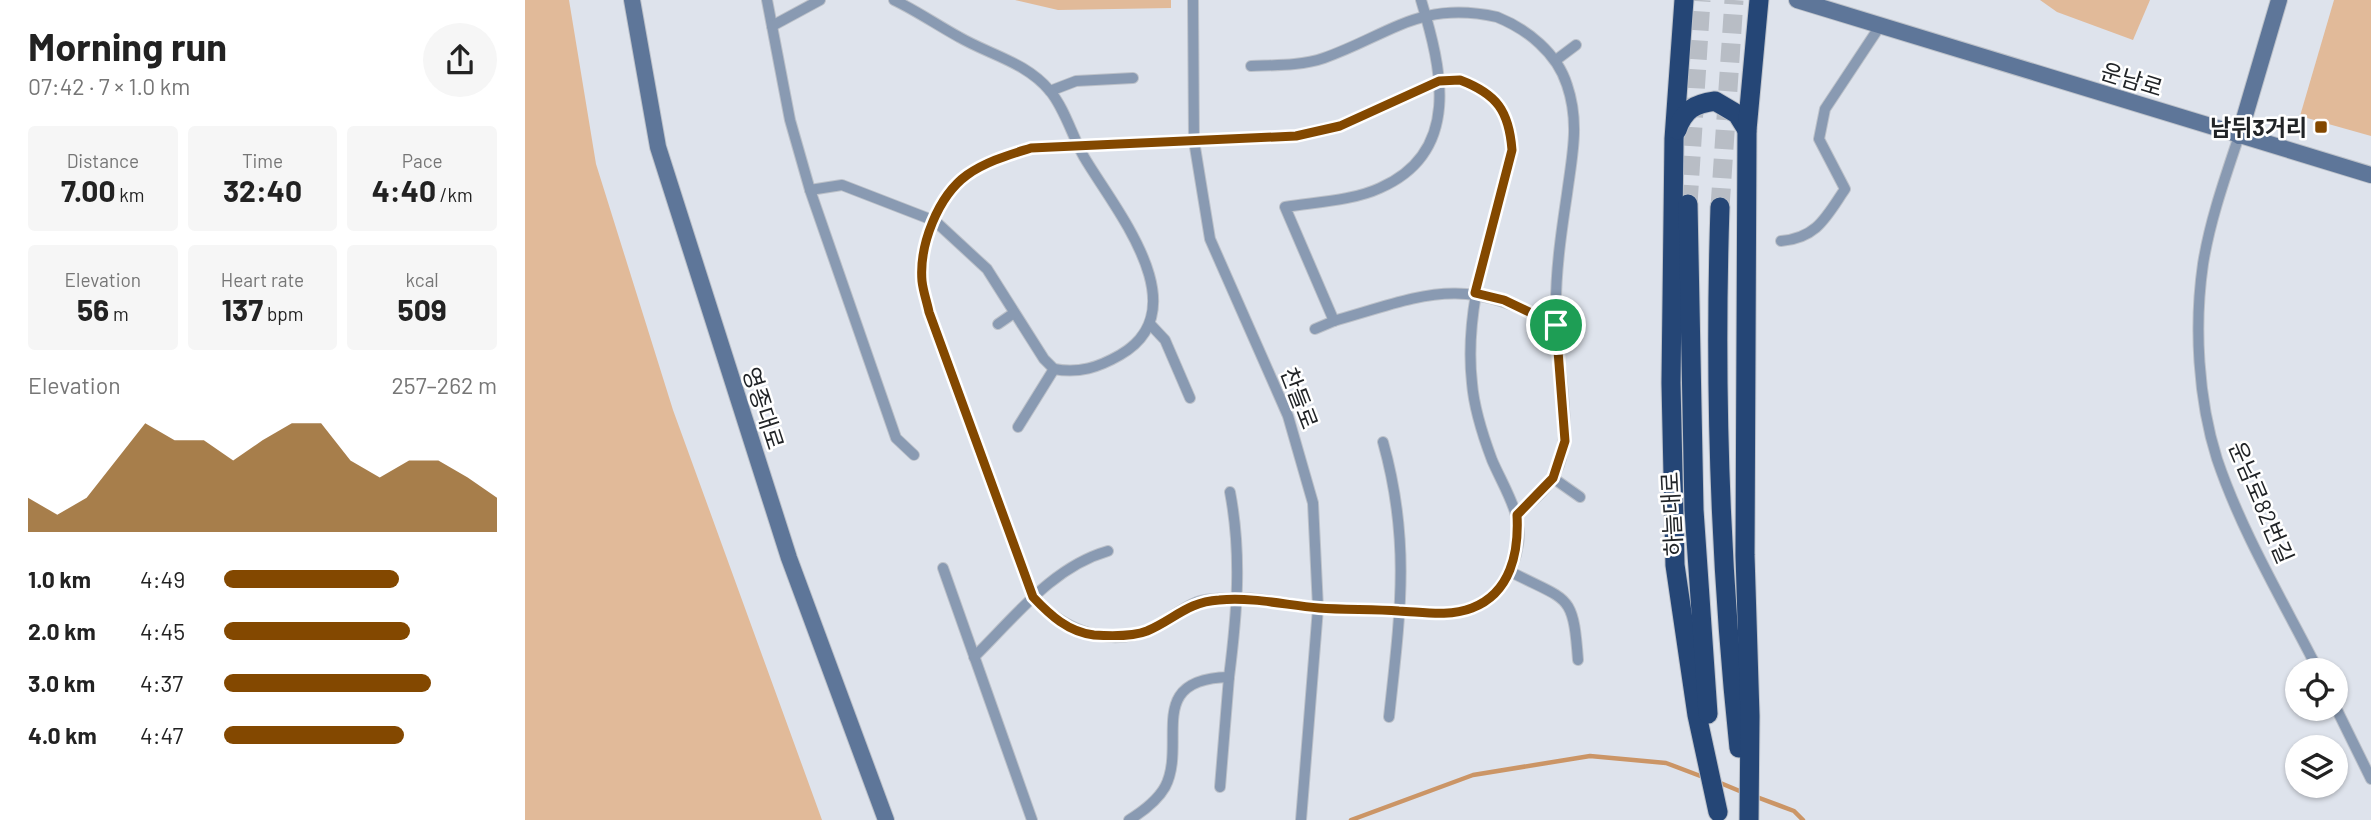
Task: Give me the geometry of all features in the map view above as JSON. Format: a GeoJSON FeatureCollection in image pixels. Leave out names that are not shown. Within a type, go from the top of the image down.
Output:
{"type":"FeatureCollection","features":[{"type":"Feature","properties":{"kind":"highway"},"geometry":{"type":"LineString","coordinates":[[1684,0],[1674,139],[1671,383],[1675,565],[1718,816]]}},
{"type":"Feature","properties":{"kind":"highway"},"geometry":{"type":"LineString","coordinates":[[1748,820],[1744,738],[1747,130],[1759,0]]}},
{"type":"Feature","properties":{"kind":"highway"},"geometry":{"type":"LineString","coordinates":[[1674,139],[1682,116],[1703,103],[1715,101],[1737,114],[1747,130]]}},
{"type":"Feature","properties":{"kind":"highway","name":"하늘대로"},"geometry":{"type":"LineString","coordinates":[[1688,204],[1694,510],[1704,727]]}},
{"type":"Feature","properties":{"kind":"highway"},"geometry":{"type":"LineString","coordinates":[[1720,207],[1718,380],[1721,532],[1744,738]]}},
{"type":"Feature","properties":{"kind":"street","name":"영종대로"},"geometry":{"type":"LineString","coordinates":[[632,0],[658,147],[789,558],[886,820]]}},
{"type":"Feature","properties":{"kind":"street"},"geometry":{"type":"LineString","coordinates":[[767,0],[790,120],[810,190],[896,438],[914,455]]}},
{"type":"Feature","properties":{"kind":"street"},"geometry":{"type":"LineString","coordinates":[[772,26],[820,0]]}},
{"type":"Feature","properties":{"kind":"street"},"geometry":{"type":"LineString","coordinates":[[810,190],[842,185],[935,221],[987,269],[1044,359],[1054,369],[1086,370],[1111,360],[1145,337],[1150,324],[1151,292],[1142,252],[1120,210],[1077,146],[1050,91],[1007,58],[958,37],[894,0]]}},
{"type":"Feature","properties":{"kind":"street","name":"찬들로"},"geometry":{"type":"LineString","coordinates":[[1193,0],[1195,141],[1210,239],[1287,416],[1313,503],[1318,608],[1301,820]]}},
{"type":"Feature","properties":{"kind":"street","name":"운남로"},"geometry":{"type":"LineString","coordinates":[[1797,0],[2371,175]]}},
{"type":"Feature","properties":{"kind":"street"},"geometry":{"type":"LineString","coordinates":[[2239,136],[2279,0]]}},
{"type":"Feature","properties":{"kind":"street"},"geometry":{"type":"LineString","coordinates":[[1334,321],[1279,206],[1378,190],[1418,162],[1432,139],[1440,114],[1439,81],[1422,5]]}},
{"type":"Feature","properties":{"kind":"street"},"geometry":{"type":"LineString","coordinates":[[1251,66],[1324,58],[1422,5],[1495,17],[1516,26],[1556,60],[1567,83],[1574,112],[1576,139],[1561,237],[1556,325],[1565,441],[1553,478],[1517,515]]}},
{"type":"Feature","properties":{"kind":"street"},"geometry":{"type":"LineString","coordinates":[[1781,241],[1801,239],[1821,224],[1845,189],[1819,139],[1825,109],[1880,26]]}},
{"type":"Feature","properties":{"kind":"street"},"geometry":{"type":"LineString","coordinates":[[1556,60],[1576,46]]}},
{"type":"Feature","properties":{"kind":"street"},"geometry":{"type":"LineString","coordinates":[[1050,91],[1076,81],[1133,78]]}},
{"type":"Feature","properties":{"kind":"street"},"geometry":{"type":"LineString","coordinates":[[1460,80],[1481,88],[1499,104],[1510,126],[1512,150],[1475,293],[1469,336],[1472,385],[1492,458],[1517,515],[1519,542],[1511,572],[1494,596],[1472,608],[1441,614],[1318,608],[1280,601],[1238,598],[1199,601],[1146,632],[1121,635],[1091,635],[1070,628],[1051,617],[1033,597],[929,312],[922,280],[924,251],[944,201],[965,176],[994,159],[1031,148],[1195,141],[1296,136],[1340,126],[1439,81],[1460,80]]}},
{"type":"Feature","properties":{"kind":"street","name":"운남로82번길"},"geometry":{"type":"LineString","coordinates":[[2239,136],[2214,212],[2203,264],[2198,331],[2203,390],[2217,457],[2239,513],[2312,658]]}},
{"type":"Feature","properties":{"kind":"street"},"geometry":{"type":"LineString","coordinates":[[1315,329],[1423,295],[1454,291],[1504,300],[1556,325]]}},
{"type":"Feature","properties":{"kind":"street"},"geometry":{"type":"LineString","coordinates":[[997,324],[1014,313]]}},
{"type":"Feature","properties":{"kind":"street"},"geometry":{"type":"LineString","coordinates":[[1150,324],[1165,340],[1190,398]]}},
{"type":"Feature","properties":{"kind":"street"},"geometry":{"type":"LineString","coordinates":[[1018,427],[1054,369]]}},
{"type":"Feature","properties":{"kind":"street"},"geometry":{"type":"LineString","coordinates":[[1383,442],[1401,533],[1400,611],[1389,717]]}},
{"type":"Feature","properties":{"kind":"street"},"geometry":{"type":"LineString","coordinates":[[1553,478],[1580,497]]}},
{"type":"Feature","properties":{"kind":"street"},"geometry":{"type":"LineString","coordinates":[[1220,787],[1238,598],[1236,525],[1230,492]]}},
{"type":"Feature","properties":{"kind":"street"},"geometry":{"type":"LineString","coordinates":[[974,657],[1033,597],[1086,557],[1108,551]]}},
{"type":"Feature","properties":{"kind":"street"},"geometry":{"type":"LineString","coordinates":[[943,568],[1032,820]]}},
{"type":"Feature","properties":{"kind":"street"},"geometry":{"type":"LineString","coordinates":[[1511,572],[1570,605],[1574,617],[1578,660]]}},
{"type":"Feature","properties":{"kind":"street"},"geometry":{"type":"LineString","coordinates":[[1129,820],[1155,800],[1165,786],[1177,702],[1195,684],[1210,678],[1229,677]]}},
{"type":"Feature","properties":{"kind":"street"},"geometry":{"type":"LineString","coordinates":[[2342,721],[2371,779]]}},
{"type":"Feature","properties":{"kind":"shaded area"},"geometry":{"type":"Polygon","coordinates":[[[525,0],[569,0],[596,164],[673,410],[822,820],[525,820],[525,0]]]}},
{"type":"Feature","properties":{"kind":"shaded area"},"geometry":{"type":"Polygon","coordinates":[[[1015,0],[1171,0],[1171,8],[1058,10],[1015,0]]]}},
{"type":"Feature","properties":{"kind":"shaded area"},"geometry":{"type":"Polygon","coordinates":[[[2040,0],[2150,0],[2133,40],[2057,12],[2040,0]]]}},
{"type":"Feature","properties":{"kind":"shaded area"},"geometry":{"type":"Polygon","coordinates":[[[2334,0],[2371,0],[2371,136],[2300,116],[2334,0]]]}},
{"type":"Feature","properties":{"kind":"waterway"},"geometry":{"type":"LineString","coordinates":[[1351,820],[1473,775],[1590,756],[1666,763],[1703,777]]}},
{"type":"Feature","properties":{"kind":"waterway"},"geometry":{"type":"LineString","coordinates":[[1718,782],[1742,792]]}},
{"type":"Feature","properties":{"kind":"waterway"},"geometry":{"type":"LineString","coordinates":[[1754,796],[1794,811],[1803,820]]}},
{"type":"Feature","properties":{"kind":"tunnel"},"geometry":{"type":"LineString","coordinates":[[1688,204],[1701,0]]}},
{"type":"Feature","properties":{"kind":"tunnel"},"geometry":{"type":"LineString","coordinates":[[1720,207],[1734,0]]}},
{"type":"Feature","properties":{"kind":"place","name":"남뒤3거리"},"geometry":{"type":"Point","coordinates":[2321,127]}},
{"type":"Feature","properties":{"kind":"route"},"geometry":{"type":"LineString","coordinates":[[1460,80],[1481,88],[1499,104],[1510,126],[1512,150],[1475,293],[1504,300],[1556,325],[1565,441],[1553,478],[1543,492],[1517,515],[1519,542],[1511,572],[1494,596],[1472,608],[1441,614],[1318,608],[1280,601],[1238,598],[1199,601],[1146,632],[1091,635],[1070,628],[1051,617],[1033,597],[929,312],[922,280],[924,251],[944,201],[965,176],[994,159],[1031,148],[1296,136],[1340,126],[1372,114],[1439,81],[1460,80]]}}]}
